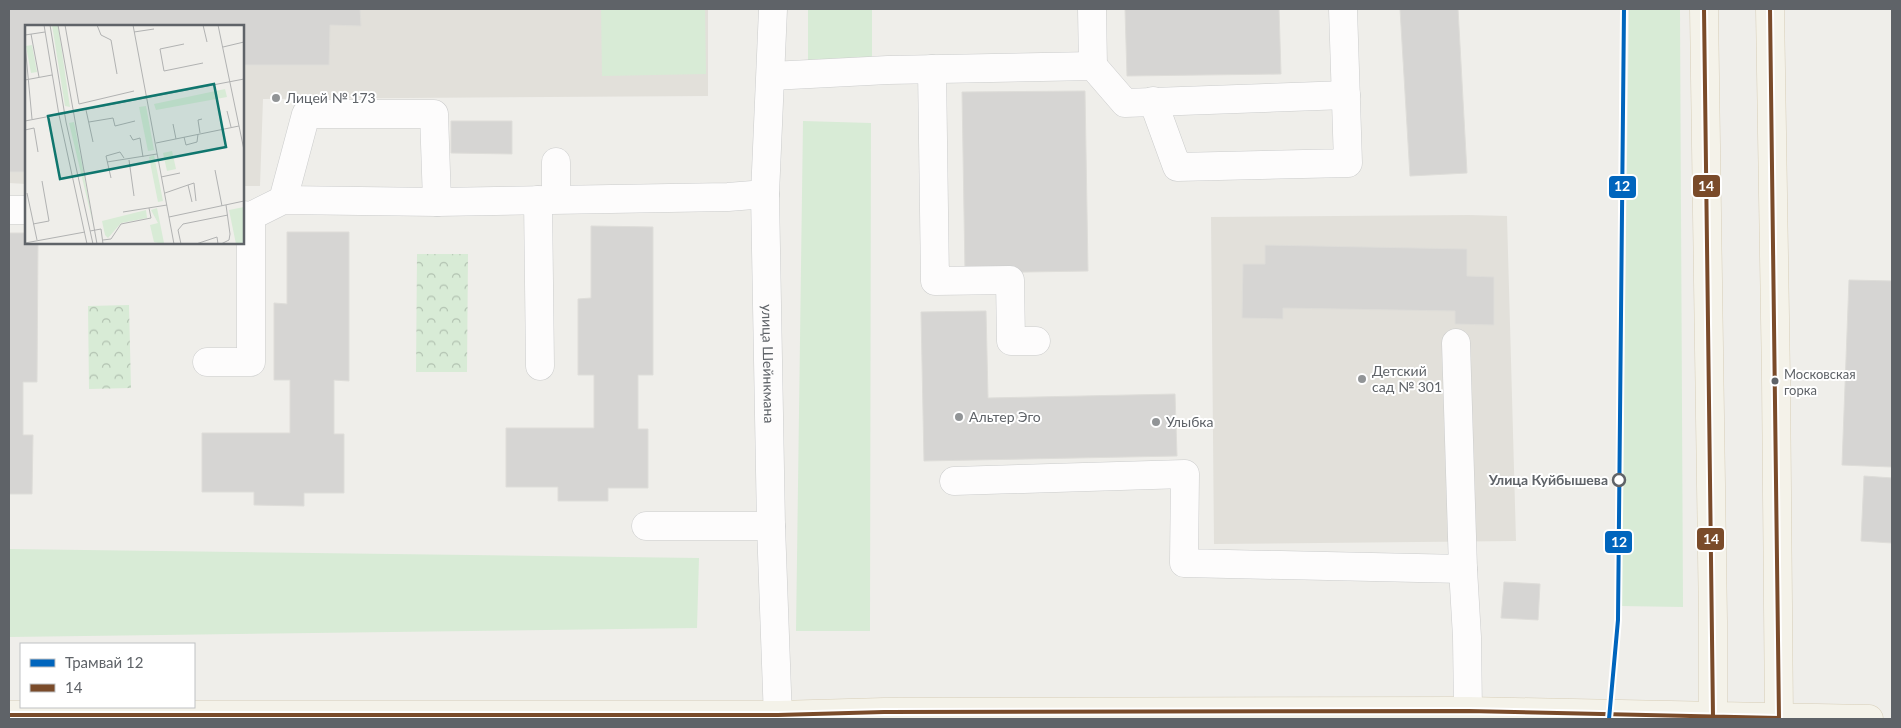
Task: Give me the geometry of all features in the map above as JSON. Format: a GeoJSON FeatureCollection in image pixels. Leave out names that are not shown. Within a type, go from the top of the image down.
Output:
{"type":"FeatureCollection","features":[{"type":"Feature","properties":{"kind":"main road"},"geometry":{"type":"LineString","coordinates":[[1704,9],[1713,718]]}},
{"type":"Feature","properties":{"kind":"main road"},"geometry":{"type":"LineString","coordinates":[[1770,9],[1779,719]]}},
{"type":"Feature","properties":{"kind":"main road"},"geometry":{"type":"LineString","coordinates":[[9,715],[778,717],[884,712],[1211,715],[1468,711],[1713,718],[1869,719]]}},
{"type":"Feature","properties":{"kind":"street","name":"улица Шейнкмана"},"geometry":{"type":"LineString","coordinates":[[773,9],[765,194],[771,526],[778,717]]}},
{"type":"Feature","properties":{"kind":"street"},"geometry":{"type":"LineString","coordinates":[[1092,9],[1093,66],[1125,102],[1346,95]]}},
{"type":"Feature","properties":{"kind":"street"},"geometry":{"type":"LineString","coordinates":[[1153,101],[1177,167],[1348,163],[1343,9]]}},
{"type":"Feature","properties":{"kind":"street"},"geometry":{"type":"LineString","coordinates":[[771,76],[932,69],[1093,66]]}},
{"type":"Feature","properties":{"kind":"street"},"geometry":{"type":"LineString","coordinates":[[932,69],[934,281],[1010,280],[1011,342],[1036,341]]}},
{"type":"Feature","properties":{"kind":"street"},"geometry":{"type":"LineString","coordinates":[[283,200],[306,114],[434,114],[437,202]]}},
{"type":"Feature","properties":{"kind":"street"},"geometry":{"type":"LineString","coordinates":[[540,366],[547,200],[556,162]]}},
{"type":"Feature","properties":{"kind":"street"},"geometry":{"type":"LineString","coordinates":[[207,362],[251,362],[247,216],[283,200],[437,202],[728,197],[765,194]]}},
{"type":"Feature","properties":{"kind":"street"},"geometry":{"type":"LineString","coordinates":[[9,210],[25,210]]}},
{"type":"Feature","properties":{"kind":"street"},"geometry":{"type":"LineString","coordinates":[[1456,343],[1468,711]]}},
{"type":"Feature","properties":{"kind":"street"},"geometry":{"type":"LineString","coordinates":[[954,481],[1185,474],[1184,563],[1463,569]]}},
{"type":"Feature","properties":{"kind":"street"},"geometry":{"type":"LineString","coordinates":[[646,526],[771,526]]}},
{"type":"Feature","properties":{"kind":"shaded area","name":"Лицей № 173"},"geometry":{"type":"Polygon","coordinates":[[[9,9],[708,9],[708,96],[263,99],[260,186],[244,186],[244,25],[25,25],[25,184],[9,183],[9,9]]]}},
{"type":"Feature","properties":{"kind":"shaded area","name":"Детский сад № 301"},"geometry":{"type":"Polygon","coordinates":[[[1507,216],[1516,541],[1214,544],[1211,217],[1507,216]]]}},
{"type":"Feature","properties":{"kind":"green space"},"geometry":{"type":"Polygon","coordinates":[[[601,9],[705,9],[706,74],[602,76],[601,9]]]}},
{"type":"Feature","properties":{"kind":"green space"},"geometry":{"type":"Polygon","coordinates":[[[808,9],[872,9],[872,59],[808,61],[808,9]]]}},
{"type":"Feature","properties":{"kind":"green space"},"geometry":{"type":"Polygon","coordinates":[[[1629,9],[1680,9],[1683,607],[1621,606],[1629,9]]]}},
{"type":"Feature","properties":{"kind":"green space"},"geometry":{"type":"Polygon","coordinates":[[[803,121],[871,123],[870,631],[796,631],[803,121]]]}},
{"type":"Feature","properties":{"kind":"green space"},"geometry":{"type":"Polygon","coordinates":[[[417,254],[468,254],[467,372],[416,372],[417,254]]]}},
{"type":"Feature","properties":{"kind":"green space"},"geometry":{"type":"Polygon","coordinates":[[[129,305],[131,388],[89,389],[88,306],[129,305]]]}},
{"type":"Feature","properties":{"kind":"green space"},"geometry":{"type":"Polygon","coordinates":[[[9,549],[699,558],[697,628],[9,637],[9,549]]]}},
{"type":"Feature","properties":{"kind":"building"},"geometry":{"type":"Polygon","coordinates":[[[9,9],[360,9],[361,26],[330,25],[329,65],[244,65],[244,25],[25,25],[25,172],[9,172],[9,9]]]}},
{"type":"Feature","properties":{"kind":"building"},"geometry":{"type":"Polygon","coordinates":[[[1125,9],[1279,9],[1281,74],[1127,76],[1125,9]]]}},
{"type":"Feature","properties":{"kind":"building"},"geometry":{"type":"Polygon","coordinates":[[[1400,9],[1458,9],[1467,173],[1410,176],[1400,9]]]}},
{"type":"Feature","properties":{"kind":"building"},"geometry":{"type":"Polygon","coordinates":[[[1085,91],[1088,271],[965,273],[962,92],[1085,91]]]}},
{"type":"Feature","properties":{"kind":"building"},"geometry":{"type":"Polygon","coordinates":[[[451,121],[512,121],[512,154],[451,153],[451,121]]]}},
{"type":"Feature","properties":{"kind":"building"},"geometry":{"type":"Polygon","coordinates":[[[591,226],[653,227],[653,375],[638,375],[638,429],[648,429],[648,488],[608,488],[608,501],[558,501],[558,487],[506,487],[506,428],[594,428],[594,375],[578,375],[578,299],[591,298],[591,226]]]}},
{"type":"Feature","properties":{"kind":"building"},"geometry":{"type":"Polygon","coordinates":[[[287,232],[349,232],[349,381],[334,380],[334,434],[344,434],[344,493],[304,493],[304,506],[254,505],[254,492],[202,492],[202,433],[290,433],[290,380],[274,380],[274,303],[287,304],[287,232]]]}},
{"type":"Feature","properties":{"kind":"building"},"geometry":{"type":"Polygon","coordinates":[[[9,233],[25,233],[25,244],[38,244],[37,382],[23,382],[23,435],[33,435],[32,494],[9,494],[9,233]]]}},
{"type":"Feature","properties":{"kind":"building"},"geometry":{"type":"Polygon","coordinates":[[[1265,245],[1467,249],[1467,276],[1494,277],[1494,325],[1455,324],[1455,311],[1283,308],[1283,319],[1242,318],[1243,264],[1265,264],[1265,245]]]}},
{"type":"Feature","properties":{"kind":"building"},"geometry":{"type":"Polygon","coordinates":[[[1849,280],[1892,281],[1892,467],[1842,465],[1849,280]]]}},
{"type":"Feature","properties":{"kind":"building"},"geometry":{"type":"Polygon","coordinates":[[[986,311],[988,398],[1175,394],[1177,456],[924,461],[921,312],[986,311]]]}},
{"type":"Feature","properties":{"kind":"building"},"geometry":{"type":"Polygon","coordinates":[[[1864,476],[1892,478],[1892,543],[1861,541],[1864,476]]]}},
{"type":"Feature","properties":{"kind":"building"},"geometry":{"type":"Polygon","coordinates":[[[1504,582],[1540,584],[1538,620],[1501,618],[1504,582]]]}},
{"type":"Feature","properties":{"kind":"tram line","name":"12"},"geometry":{"type":"LineString","coordinates":[[1609,719],[1618,620],[1624,9]]}},
{"type":"Feature","properties":{"kind":"transit line","name":"14"},"geometry":{"type":"LineString","coordinates":[[1704,9],[1713,716]]}},
{"type":"Feature","properties":{"kind":"transit line","name":"14"},"geometry":{"type":"LineString","coordinates":[[9,715],[778,715],[884,712],[1468,711],[1779,718],[1770,9]]}},
{"type":"Feature","properties":{"kind":"place","name":"Лицей № 173"},"geometry":{"type":"Point","coordinates":[276,98]}},
{"type":"Feature","properties":{"kind":"place","name":"Детский сад № 301"},"geometry":{"type":"Point","coordinates":[1362,379]}},
{"type":"Feature","properties":{"kind":"place","name":"Московская горка"},"geometry":{"type":"Point","coordinates":[1775,381]}},
{"type":"Feature","properties":{"kind":"place","name":"Альтер Эго"},"geometry":{"type":"Point","coordinates":[959,417]}},
{"type":"Feature","properties":{"kind":"place","name":"Улыбка"},"geometry":{"type":"Point","coordinates":[1156,422]}},
{"type":"Feature","properties":{"kind":"place","name":"Улица Куйбышева"},"geometry":{"type":"Point","coordinates":[1619,480]}}]}
